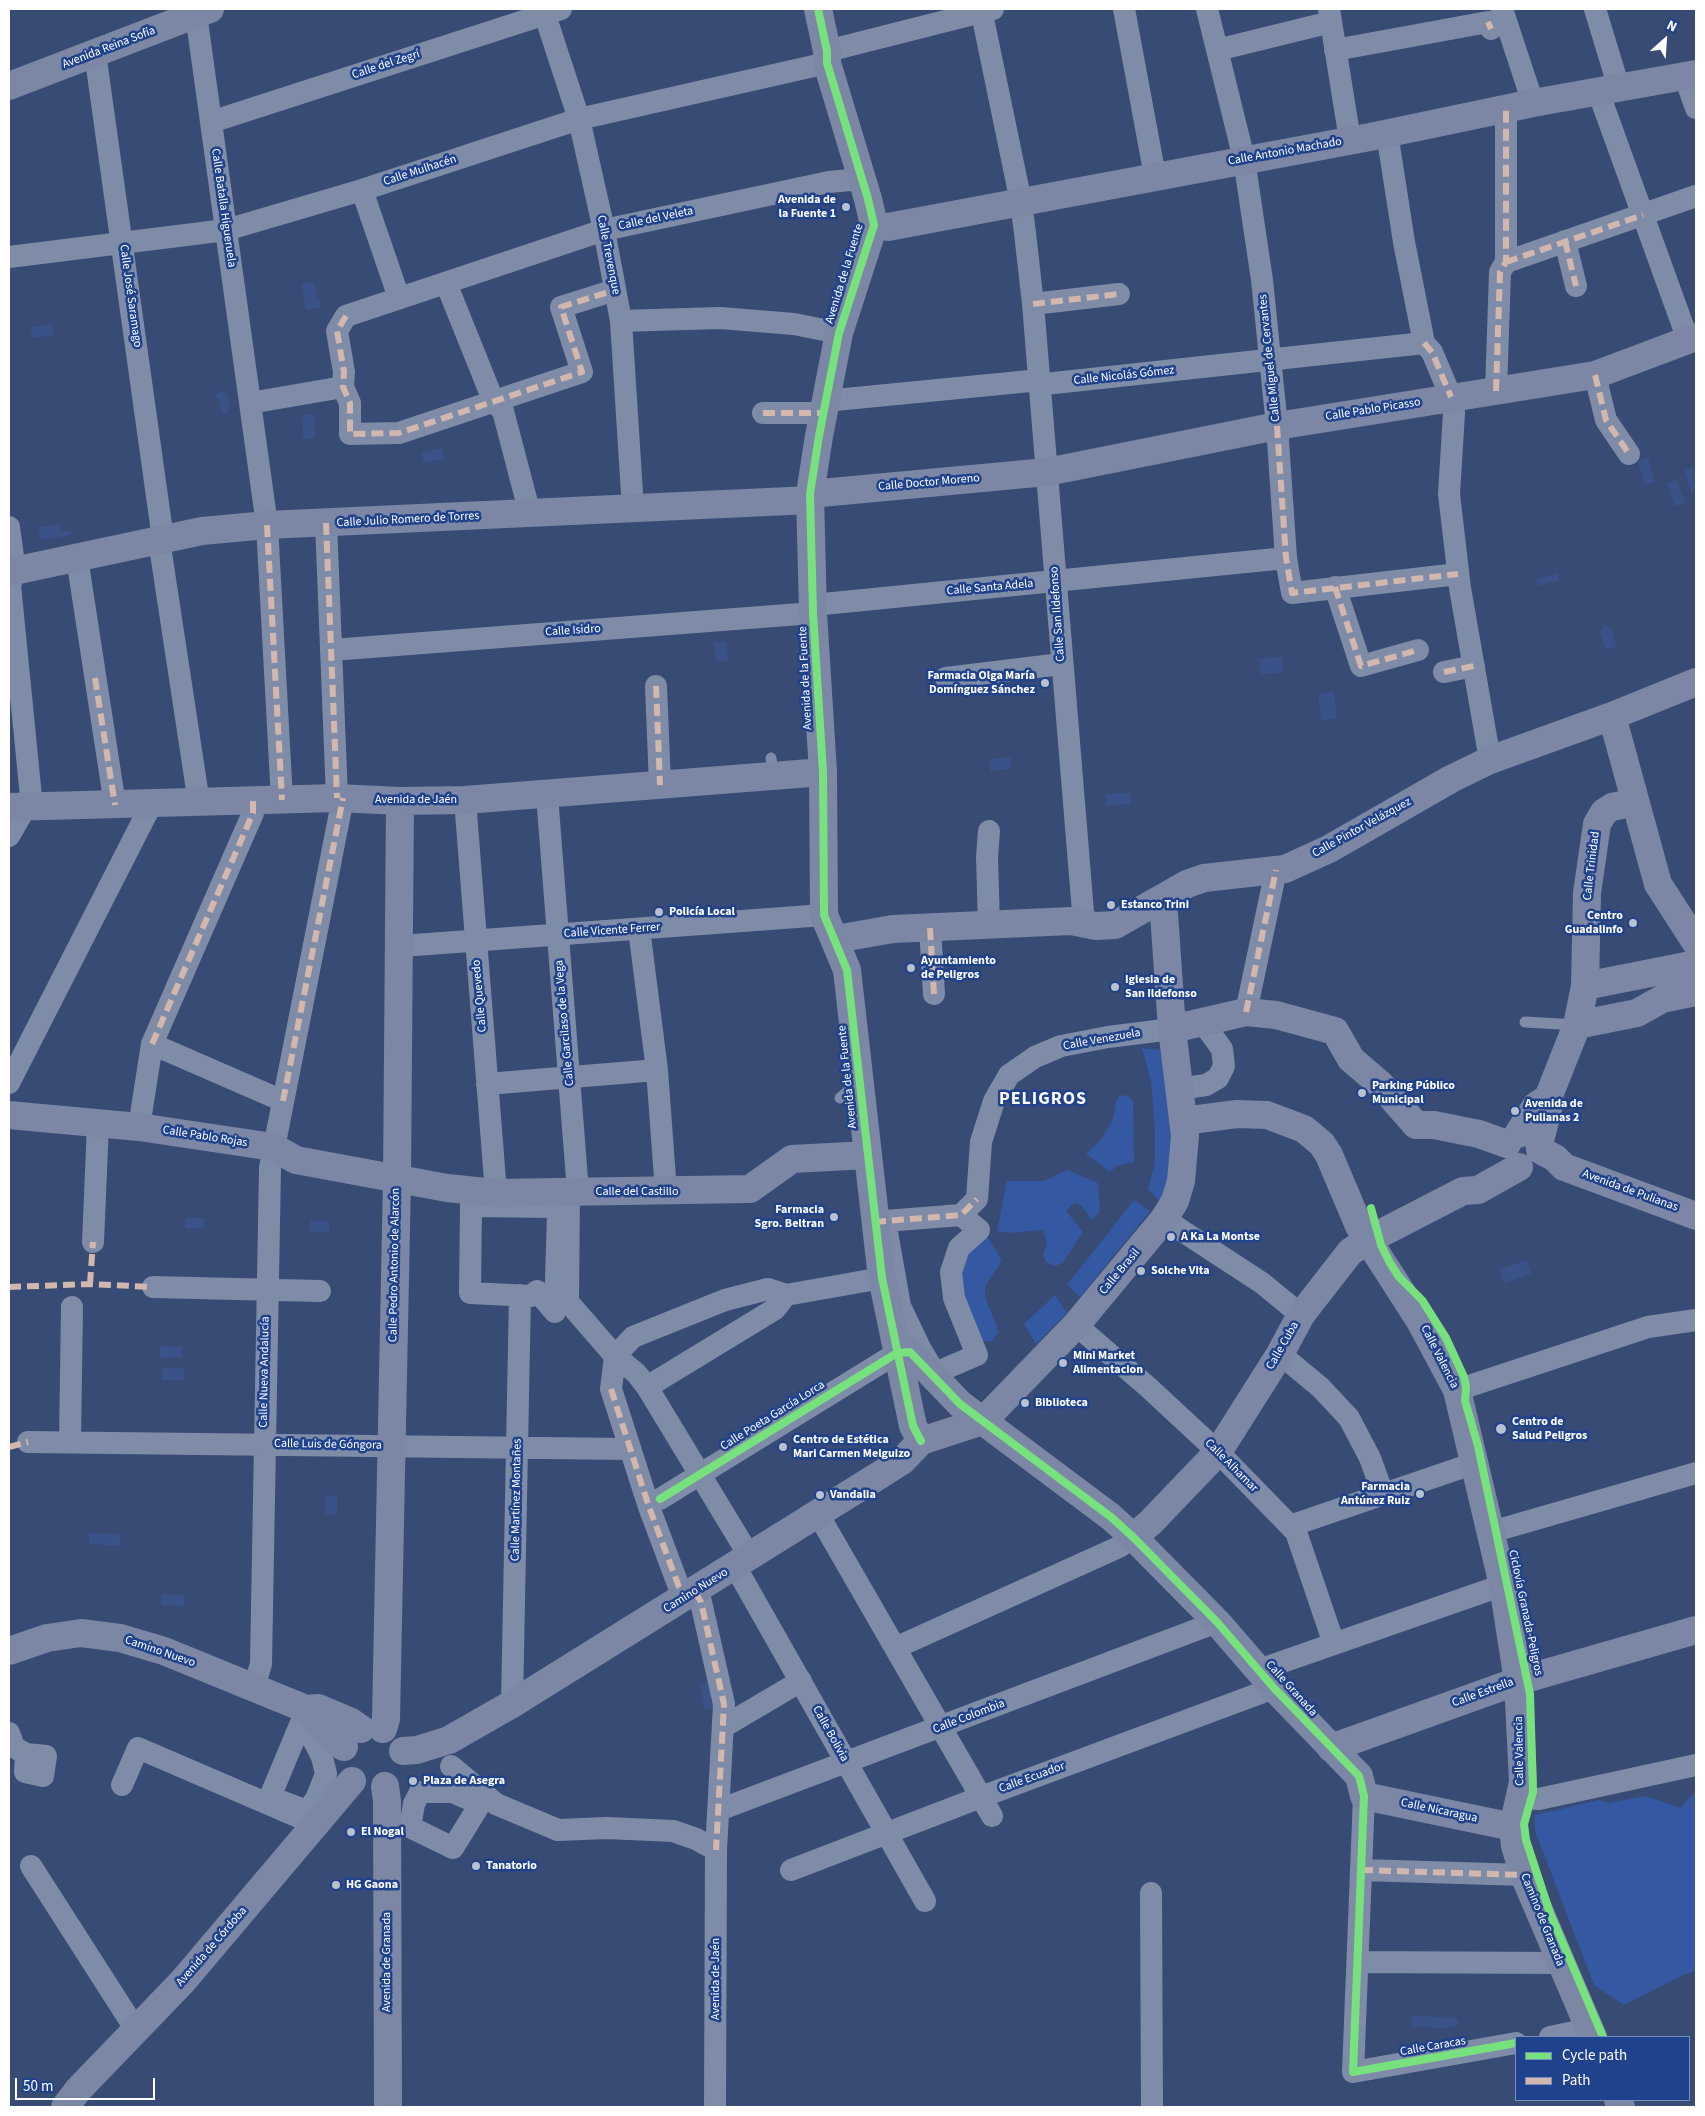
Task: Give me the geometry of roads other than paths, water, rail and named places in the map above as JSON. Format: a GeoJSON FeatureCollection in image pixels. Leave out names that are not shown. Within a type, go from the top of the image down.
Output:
{"type":"FeatureCollection","features":[{"type":"Feature","properties":{"kind":"street","name":"Avenida de la Fuente"},"geometry":{"type":"LineString","coordinates":[[818,9],[827,57],[874,225],[839,333],[824,407],[810,497],[813,609],[823,772],[824,915],[847,970],[850,1089],[868,1155],[880,1222],[882,1278],[897,1353],[913,1426],[922,1440]]}},
{"type":"Feature","properties":{"kind":"street"},"geometry":{"type":"LineString","coordinates":[[1124,9],[1155,176]]}},
{"type":"Feature","properties":{"kind":"street","name":"Calle Miguel de Cervantes"},"geometry":{"type":"LineString","coordinates":[[1206,9],[1244,159],[1262,280],[1277,426],[1286,558],[1292,593],[1334,587]]}},
{"type":"Feature","properties":{"kind":"street"},"geometry":{"type":"LineString","coordinates":[[1594,9],[1609,90],[1643,216],[1692,338]]}},
{"type":"Feature","properties":{"kind":"street","name":"Calle Trevenque"},"geometry":{"type":"LineString","coordinates":[[549,10],[579,119],[604,230],[621,321],[633,509]]}},
{"type":"Feature","properties":{"kind":"street","name":"Calle del Zegrí"},"geometry":{"type":"LineString","coordinates":[[211,122],[549,10]]}},
{"type":"Feature","properties":{"kind":"street","name":"Calle Mulhacén"},"geometry":{"type":"LineString","coordinates":[[9,257],[226,230],[362,190],[579,119],[827,57],[985,10]]}},
{"type":"Feature","properties":{"kind":"street","name":"Calle San Ildefonso"},"geometry":{"type":"LineString","coordinates":[[985,10],[1021,202],[1033,304],[1061,664],[1084,924]]}},
{"type":"Feature","properties":{"kind":"street","name":"Calle Batalla Higueruela"},"geometry":{"type":"LineString","coordinates":[[203,11],[211,122],[267,525],[282,800]]}},
{"type":"Feature","properties":{"kind":"street","name":"Avenida Reina Sofía"},"geometry":{"type":"LineString","coordinates":[[9,86],[203,11]]}},
{"type":"Feature","properties":{"kind":"street"},"geometry":{"type":"LineString","coordinates":[[1217,50],[1330,15],[1350,140]]}},
{"type":"Feature","properties":{"kind":"street"},"geometry":{"type":"LineString","coordinates":[[1335,50],[1494,20],[1533,103]]}},
{"type":"Feature","properties":{"kind":"street","name":"Calle José Saramago"},"geometry":{"type":"LineString","coordinates":[[95,53],[123,242],[161,539],[199,803]]}},
{"type":"Feature","properties":{"kind":"street"},"geometry":{"type":"LineString","coordinates":[[1691,75],[1696,108]]}},
{"type":"Feature","properties":{"kind":"street","name":"Calle Antonio Machado"},"geometry":{"type":"LineString","coordinates":[[874,225],[888,227],[1386,134],[1533,103],[1691,75]]}},
{"type":"Feature","properties":{"kind":"street"},"geometry":{"type":"LineString","coordinates":[[1496,391],[1500,272],[1506,262],[1506,109]]}},
{"type":"Feature","properties":{"kind":"street"},"geometry":{"type":"LineString","coordinates":[[1386,134],[1404,242],[1424,342],[1432,352],[1451,397],[1454,413],[1449,494],[1458,574],[1490,760]]}},
{"type":"Feature","properties":{"kind":"street","name":"Calle del Veleta"},"geometry":{"type":"LineString","coordinates":[[343,387],[344,372],[337,331],[346,316],[604,230],[829,182],[861,179]]}},
{"type":"Feature","properties":{"kind":"street"},"geometry":{"type":"LineString","coordinates":[[362,190],[399,298]]}},
{"type":"Feature","properties":{"kind":"street"},"geometry":{"type":"LineString","coordinates":[[1506,262],[1643,216],[1696,196]]}},
{"type":"Feature","properties":{"kind":"street"},"geometry":{"type":"LineString","coordinates":[[1565,242],[1576,286]]}},
{"type":"Feature","properties":{"kind":"street"},"geometry":{"type":"LineString","coordinates":[[446,283],[493,400],[503,411],[530,514]]}},
{"type":"Feature","properties":{"kind":"street"},"geometry":{"type":"LineString","coordinates":[[250,402],[343,387],[350,404],[350,434],[399,433],[493,400],[582,372],[561,307],[615,290]]}},
{"type":"Feature","properties":{"kind":"street"},"geometry":{"type":"LineString","coordinates":[[1033,304],[1119,294]]}},
{"type":"Feature","properties":{"kind":"street"},"geometry":{"type":"LineString","coordinates":[[621,321],[720,318],[794,324],[839,333]]}},
{"type":"Feature","properties":{"kind":"street","name":"Calle Pablo Picasso"},"geometry":{"type":"LineString","coordinates":[[1046,472],[1277,426],[1595,375],[1692,338]]}},
{"type":"Feature","properties":{"kind":"street","name":"Calle Nicolás Gómez"},"geometry":{"type":"LineString","coordinates":[[824,407],[1030,381],[1045,384],[1424,342]]}},
{"type":"Feature","properties":{"kind":"street"},"geometry":{"type":"LineString","coordinates":[[1595,375],[1606,420],[1629,454]]}},
{"type":"Feature","properties":{"kind":"street"},"geometry":{"type":"LineString","coordinates":[[763,413],[824,407]]}},
{"type":"Feature","properties":{"kind":"street","name":"Calle Doctor Moreno"},"geometry":{"type":"LineString","coordinates":[[810,497],[1046,472]]}},
{"type":"Feature","properties":{"kind":"street","name":"Calle Julio Romero de Torres"},"geometry":{"type":"LineString","coordinates":[[12,571],[202,531],[267,525],[633,509],[810,497]]}},
{"type":"Feature","properties":{"kind":"street","name":"Calle Nueva Andalucía"},"geometry":{"type":"LineString","coordinates":[[254,1687],[262,1664],[264,1444],[270,1168],[339,794],[326,523]]}},
{"type":"Feature","properties":{"kind":"street"},"geometry":{"type":"LineString","coordinates":[[9,527],[20,807],[20,817],[9,836]]}},
{"type":"Feature","properties":{"kind":"street"},"geometry":{"type":"LineString","coordinates":[[77,558],[115,805]]}},
{"type":"Feature","properties":{"kind":"street","name":"Calle Santa Adela"},"geometry":{"type":"LineString","coordinates":[[813,609],[1286,558]]}},
{"type":"Feature","properties":{"kind":"street"},"geometry":{"type":"LineString","coordinates":[[1418,650],[1361,666],[1334,587],[1458,574]]}},
{"type":"Feature","properties":{"kind":"street","name":"Calle Isidro"},"geometry":{"type":"LineString","coordinates":[[332,650],[813,609]]}},
{"type":"Feature","properties":{"kind":"street"},"geometry":{"type":"LineString","coordinates":[[946,678],[1061,664]]}},
{"type":"Feature","properties":{"kind":"street"},"geometry":{"type":"LineString","coordinates":[[1444,672],[1474,666]]}},
{"type":"Feature","properties":{"kind":"street","name":"Calle Pintor Velázquez"},"geometry":{"type":"LineString","coordinates":[[836,940],[893,929],[1071,921],[1084,924],[1115,926],[1164,900],[1188,884],[1204,878],[1285,869],[1329,849],[1443,783],[1490,760],[1612,716],[1696,682]]}},
{"type":"Feature","properties":{"kind":"street"},"geometry":{"type":"LineString","coordinates":[[656,686],[660,785]]}},
{"type":"Feature","properties":{"kind":"street"},"geometry":{"type":"LineString","coordinates":[[1612,716],[1658,884],[1696,943]]}},
{"type":"Feature","properties":{"kind":"street","name":"Avenida de Jaén"},"geometry":{"type":"LineString","coordinates":[[20,807],[282,800],[339,794],[400,801],[465,800],[660,785],[772,767],[823,772]]}},
{"type":"Feature","properties":{"kind":"street","name":"Calle Garcilaso de la Vega"},"geometry":{"type":"LineString","coordinates":[[547,795],[570,1077],[574,1192],[568,1302],[615,1356],[636,1373],[647,1387]]}},
{"type":"Feature","properties":{"kind":"street","name":"Calle Quevedo"},"geometry":{"type":"LineString","coordinates":[[465,800],[496,1193]]}},
{"type":"Feature","properties":{"kind":"street"},"geometry":{"type":"LineString","coordinates":[[139,1126],[152,1044],[254,812],[253,801]]}},
{"type":"Feature","properties":{"kind":"street","name":"Calle Pedro Antonio de Alarcón"},"geometry":{"type":"LineString","coordinates":[[362,1735],[386,1719],[401,946],[400,801]]}},
{"type":"Feature","properties":{"kind":"street","name":"Calle Trinidad"},"geometry":{"type":"LineString","coordinates":[[1522,1151],[1536,1106],[1548,1098],[1577,1025],[1585,986],[1587,893],[1597,824],[1604,812],[1612,807],[1635,802]]}},
{"type":"Feature","properties":{"kind":"street"},"geometry":{"type":"LineString","coordinates":[[9,1083],[151,805]]}},
{"type":"Feature","properties":{"kind":"street"},"geometry":{"type":"LineString","coordinates":[[989,831],[987,857],[989,925]]}},
{"type":"Feature","properties":{"kind":"street"},"geometry":{"type":"LineString","coordinates":[[1164,900],[1172,1029],[1246,1012],[1276,870]]}},
{"type":"Feature","properties":{"kind":"street","name":"Calle Vicente Ferrer"},"geometry":{"type":"LineString","coordinates":[[401,946],[824,915]]}},
{"type":"Feature","properties":{"kind":"street"},"geometry":{"type":"LineString","coordinates":[[930,928],[934,994]]}},
{"type":"Feature","properties":{"kind":"street"},"geometry":{"type":"LineString","coordinates":[[639,929],[657,1070],[666,1192]]}},
{"type":"Feature","properties":{"kind":"street"},"geometry":{"type":"LineString","coordinates":[[1585,986],[1696,964]]}},
{"type":"Feature","properties":{"kind":"street"},"geometry":{"type":"LineString","coordinates":[[1577,1025],[1638,1013],[1662,1000],[1696,992]]}},
{"type":"Feature","properties":{"kind":"street","name":"Avenida de Pulianas"},"geometry":{"type":"LineString","coordinates":[[1246,1012],[1276,1015],[1335,1031],[1350,1058],[1380,1084],[1416,1125],[1434,1125],[1461,1130],[1522,1151],[1555,1158],[1564,1167],[1696,1216]]}},
{"type":"Feature","properties":{"kind":"street"},"geometry":{"type":"LineString","coordinates":[[1179,1089],[1206,1086],[1218,1078],[1224,1066],[1222,1049],[1203,1023]]}},
{"type":"Feature","properties":{"kind":"street","name":"Calle Brasil"},"geometry":{"type":"LineString","coordinates":[[984,1421],[1076,1325],[1164,1218],[1175,1201],[1181,1181],[1184,1160],[1183,1121],[1172,1029]]}},
{"type":"Feature","properties":{"kind":"street","name":"Calle Venezuela"},"geometry":{"type":"LineString","coordinates":[[961,1215],[977,1199],[981,1142],[994,1101],[1009,1075],[1035,1057],[1061,1046],[1108,1037],[1172,1029]]}},
{"type":"Feature","properties":{"kind":"street"},"geometry":{"type":"LineString","coordinates":[[152,1044],[283,1101]]}},
{"type":"Feature","properties":{"kind":"street"},"geometry":{"type":"LineString","coordinates":[[487,1084],[657,1070]]}},
{"type":"Feature","properties":{"kind":"street","name":"Calle Valencia"},"geometry":{"type":"LineString","coordinates":[[1183,1121],[1237,1114],[1267,1115],[1304,1129],[1322,1144],[1329,1155],[1368,1240],[1420,1321],[1457,1390],[1503,1585],[1518,1681],[1521,1798]]}},
{"type":"Feature","properties":{"kind":"street","name":"Calle Pablo Rojas"},"geometry":{"type":"LineString","coordinates":[[9,1115],[139,1126],[273,1147],[296,1160],[397,1179]]}},
{"type":"Feature","properties":{"kind":"street"},"geometry":{"type":"LineString","coordinates":[[93,1242],[98,1124]]}},
{"type":"Feature","properties":{"kind":"street","name":"Calle Cuba"},"geometry":{"type":"LineString","coordinates":[[1133,1536],[1150,1523],[1218,1452],[1280,1354],[1302,1315],[1350,1252],[1368,1240],[1464,1191],[1472,1180],[1522,1151]]}},
{"type":"Feature","properties":{"kind":"street","name":"Calle del Castillo"},"geometry":{"type":"LineString","coordinates":[[397,1179],[496,1193],[666,1192],[750,1189],[792,1159],[868,1155]]}},
{"type":"Feature","properties":{"kind":"street"},"geometry":{"type":"LineString","coordinates":[[471,1206],[552,1207],[558,1214],[555,1312],[537,1291],[531,1296],[520,1295],[470,1293],[471,1206]]}},
{"type":"Feature","properties":{"kind":"street"},"geometry":{"type":"LineString","coordinates":[[961,1215],[979,1230],[959,1248],[951,1272],[954,1298],[977,1355],[935,1373],[921,1350],[900,1306],[880,1222],[961,1215]]}},
{"type":"Feature","properties":{"kind":"street"},"geometry":{"type":"LineString","coordinates":[[1164,1218],[1262,1283],[1302,1315]]}},
{"type":"Feature","properties":{"kind":"street"},"geometry":{"type":"LineString","coordinates":[[615,1356],[633,1337],[725,1300],[768,1289],[786,1295],[882,1278]]}},
{"type":"Feature","properties":{"kind":"street"},"geometry":{"type":"LineString","coordinates":[[153,1287],[320,1291]]}},
{"type":"Feature","properties":{"kind":"street","name":"Calle Martínez Montañes"},"geometry":{"type":"LineString","coordinates":[[512,1704],[520,1295]]}},
{"type":"Feature","properties":{"kind":"street"},"geometry":{"type":"LineString","coordinates":[[647,1387],[775,1309],[786,1295]]}},
{"type":"Feature","properties":{"kind":"street"},"geometry":{"type":"LineString","coordinates":[[70,1442],[72,1307]]}},
{"type":"Feature","properties":{"kind":"street"},"geometry":{"type":"LineString","coordinates":[[1457,1390],[1648,1327],[1696,1320]]}},
{"type":"Feature","properties":{"kind":"street","name":"Calle Alhamar"},"geometry":{"type":"LineString","coordinates":[[1076,1325],[1148,1387],[1218,1452],[1296,1532],[1334,1644]]}},
{"type":"Feature","properties":{"kind":"street"},"geometry":{"type":"LineString","coordinates":[[897,1353],[910,1352],[960,1404],[984,1421]]}},
{"type":"Feature","properties":{"kind":"street","name":"Calle Poeta García Lorca"},"geometry":{"type":"LineString","coordinates":[[660,1499],[897,1353]]}},
{"type":"Feature","properties":{"kind":"street"},"geometry":{"type":"LineString","coordinates":[[1280,1354],[1320,1387],[1349,1418],[1370,1458],[1383,1494]]}},
{"type":"Feature","properties":{"kind":"street","name":"Avenida de Jaén"},"geometry":{"type":"LineString","coordinates":[[615,1356],[611,1389],[628,1449],[679,1587],[701,1602],[724,1704],[716,1850],[715,2107]]}},
{"type":"Feature","properties":{"kind":"street","name":"Calle Bolivia"},"geometry":{"type":"LineString","coordinates":[[647,1387],[699,1475],[801,1681],[925,1901]]}},
{"type":"Feature","properties":{"kind":"street","name":"Camino Nuevo"},"geometry":{"type":"LineString","coordinates":[[403,1751],[417,1750],[449,1740],[512,1704],[743,1562],[902,1461],[922,1440],[984,1421]]}},
{"type":"Feature","properties":{"kind":"street","name":"Calle Granada"},"geometry":{"type":"LineString","coordinates":[[984,1421],[1111,1517],[1133,1536],[1217,1622],[1266,1679],[1359,1776],[1364,1796],[1353,2072]]}},
{"type":"Feature","properties":{"kind":"street","name":"Calle Luis de Góngora"},"geometry":{"type":"LineString","coordinates":[[28,1442],[628,1449]]}},
{"type":"Feature","properties":{"kind":"street"},"geometry":{"type":"LineString","coordinates":[[1290,1526],[1475,1463]]}},
{"type":"Feature","properties":{"kind":"street"},"geometry":{"type":"LineString","coordinates":[[1491,1532],[1696,1473]]}},
{"type":"Feature","properties":{"kind":"street"},"geometry":{"type":"LineString","coordinates":[[818,1514],[992,1816]]}},
{"type":"Feature","properties":{"kind":"street"},"geometry":{"type":"LineString","coordinates":[[895,1648],[1119,1547],[1133,1536]]}},
{"type":"Feature","properties":{"kind":"street","name":"Calle Ecuador"},"geometry":{"type":"LineString","coordinates":[[791,1870],[981,1797],[1266,1679],[1334,1644],[1503,1585]]}},
{"type":"Feature","properties":{"kind":"street","name":"Calle Colombia"},"geometry":{"type":"LineString","coordinates":[[719,1810],[1217,1622]]}},
{"type":"Feature","properties":{"kind":"street","name":"Calle Estrella"},"geometry":{"type":"LineString","coordinates":[[1331,1748],[1518,1681],[1696,1630]]}},
{"type":"Feature","properties":{"kind":"street","name":"Camino Nuevo"},"geometry":{"type":"LineString","coordinates":[[9,1651],[47,1638],[73,1634],[120,1638],[164,1651],[306,1709],[335,1741],[362,1735]]}},
{"type":"Feature","properties":{"kind":"street"},"geometry":{"type":"LineString","coordinates":[[723,1727],[801,1681]]}},
{"type":"Feature","properties":{"kind":"street"},"geometry":{"type":"LineString","coordinates":[[9,1734],[14,1747],[26,1754]]}},
{"type":"Feature","properties":{"kind":"street"},"geometry":{"type":"LineString","coordinates":[[362,1735],[398,1740],[403,1751],[400,1773],[385,1786],[369,1788],[352,1781],[344,1768],[362,1735]]}},
{"type":"Feature","properties":{"kind":"street"},"geometry":{"type":"LineString","coordinates":[[122,1785],[138,1748],[317,1824]]}},
{"type":"Feature","properties":{"kind":"street"},"geometry":{"type":"LineString","coordinates":[[1521,1798],[1539,1799],[1696,1765]]}},
{"type":"Feature","properties":{"kind":"street"},"geometry":{"type":"LineString","coordinates":[[451,1766],[496,1804],[558,1830],[607,1828],[673,1831],[696,1839],[716,1850]]}},
{"type":"Feature","properties":{"kind":"street","name":"Avenida de Córdoba"},"geometry":{"type":"LineString","coordinates":[[65,2107],[78,2090],[183,1981],[352,1781]]}},
{"type":"Feature","properties":{"kind":"street","name":"Avenida de Granada"},"geometry":{"type":"LineString","coordinates":[[385,1786],[387,1808],[388,2107]]}},
{"type":"Feature","properties":{"kind":"street","name":"Calle Nicaragua"},"geometry":{"type":"LineString","coordinates":[[1364,1796],[1513,1827]]}},
{"type":"Feature","properties":{"kind":"street","name":"Camino de Granada"},"geometry":{"type":"LineString","coordinates":[[1521,1798],[1513,1827],[1515,1846],[1524,1875],[1590,2033]]}},
{"type":"Feature","properties":{"kind":"street"},"geometry":{"type":"LineString","coordinates":[[31,1866],[136,2030]]}},
{"type":"Feature","properties":{"kind":"street"},"geometry":{"type":"LineString","coordinates":[[1361,1870],[1524,1875]]}},
{"type":"Feature","properties":{"kind":"street"},"geometry":{"type":"LineString","coordinates":[[1151,1893],[1152,2107]]}},
{"type":"Feature","properties":{"kind":"street"},"geometry":{"type":"LineString","coordinates":[[1358,1962],[1560,1963]]}},
{"type":"Feature","properties":{"kind":"street"},"geometry":{"type":"LineString","coordinates":[[1560,2036],[1590,2033]]}},
{"type":"Feature","properties":{"kind":"street","name":"Calle Caracas"},"geometry":{"type":"LineString","coordinates":[[1353,2072],[1515,2043]]}},
{"type":"Feature","properties":{"kind":"lane"},"geometry":{"type":"LineString","coordinates":[[1525,1022],[1577,1025]]}},
{"type":"Feature","properties":{"kind":"place","name":"Avenida de la Fuente 1"},"geometry":{"type":"Point","coordinates":[846,207]}},
{"type":"Feature","properties":{"kind":"place","name":"Farmacia Olga María Domínguez Sánchez"},"geometry":{"type":"Point","coordinates":[1045,683]}},
{"type":"Feature","properties":{"kind":"place","name":"Estanco Trini"},"geometry":{"type":"Point","coordinates":[1111,905]}},
{"type":"Feature","properties":{"kind":"place","name":"Policía Local"},"geometry":{"type":"Point","coordinates":[659,912]}},
{"type":"Feature","properties":{"kind":"place","name":"Centro Guadalinfo"},"geometry":{"type":"Point","coordinates":[1633,923]}},
{"type":"Feature","properties":{"kind":"place","name":"Ayuntamiento de Peligros"},"geometry":{"type":"Point","coordinates":[911,968]}},
{"type":"Feature","properties":{"kind":"place","name":"Iglesia de San Ildefonso"},"geometry":{"type":"Point","coordinates":[1115,987]}},
{"type":"Feature","properties":{"kind":"place","name":"Parking Público Municipal"},"geometry":{"type":"Point","coordinates":[1362,1093]}},
{"type":"Feature","properties":{"kind":"place","name":"Avenida de Pulianas 2"},"geometry":{"type":"Point","coordinates":[1515,1111]}},
{"type":"Feature","properties":{"kind":"place","name":"Farmacia Sgro. Beltran"},"geometry":{"type":"Point","coordinates":[834,1217]}},
{"type":"Feature","properties":{"kind":"place","name":"A Ka La Montse"},"geometry":{"type":"Point","coordinates":[1171,1237]}},
{"type":"Feature","properties":{"kind":"place","name":"Solche Vita"},"geometry":{"type":"Point","coordinates":[1141,1271]}},
{"type":"Feature","properties":{"kind":"place","name":"Mini Market Alimentacion"},"geometry":{"type":"Point","coordinates":[1063,1363]}},
{"type":"Feature","properties":{"kind":"place","name":"Biblioteca"},"geometry":{"type":"Point","coordinates":[1025,1403]}},
{"type":"Feature","properties":{"kind":"place","name":"Centro de Salud Peligros"},"geometry":{"type":"Point","coordinates":[1501,1429]}},
{"type":"Feature","properties":{"kind":"place","name":"Centro de Estética Mari Carmen Melguizo"},"geometry":{"type":"Point","coordinates":[783,1447]}},
{"type":"Feature","properties":{"kind":"place","name":"Farmacia Antúnez Ruiz"},"geometry":{"type":"Point","coordinates":[1420,1494]}},
{"type":"Feature","properties":{"kind":"place","name":"Vandalia"},"geometry":{"type":"Point","coordinates":[820,1495]}},
{"type":"Feature","properties":{"kind":"place","name":"Plaza de Asegra"},"geometry":{"type":"Point","coordinates":[413,1781]}},
{"type":"Feature","properties":{"kind":"place","name":"El Nogal"},"geometry":{"type":"Point","coordinates":[351,1832]}},
{"type":"Feature","properties":{"kind":"place","name":"Tanatorio"},"geometry":{"type":"Point","coordinates":[476,1866]}},
{"type":"Feature","properties":{"kind":"place","name":"HG Gaona"},"geometry":{"type":"Point","coordinates":[336,1885]}},
{"type":"Feature","properties":{"kind":"district","name":"PELIGROS"},"geometry":{"type":"Point","coordinates":[1043,1100]}}]}
